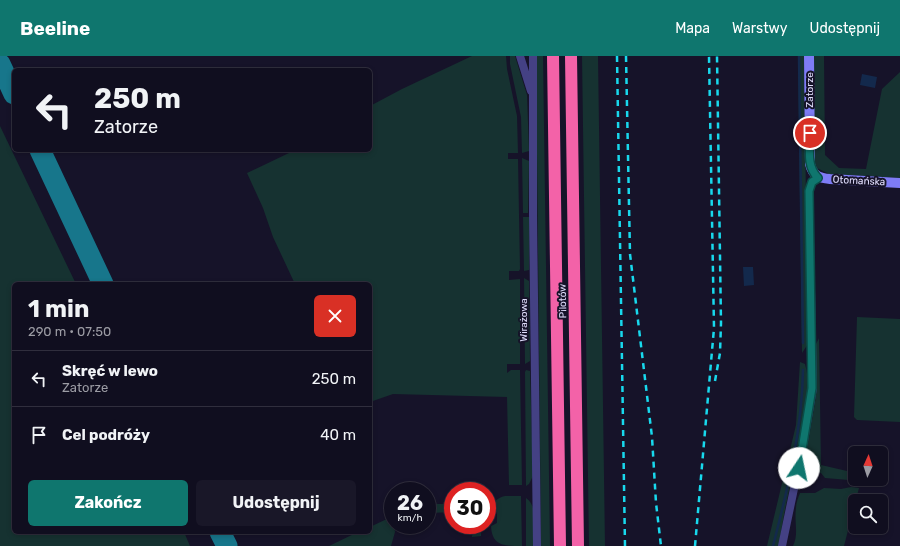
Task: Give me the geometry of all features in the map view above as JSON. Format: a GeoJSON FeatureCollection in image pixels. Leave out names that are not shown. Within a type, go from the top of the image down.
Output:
{"type":"FeatureCollection","features":[{"type":"Feature","properties":{"kind":"highway","name":"Pilotów"},"geometry":{"type":"LineString","coordinates":[[553,56],[560,546]]}},
{"type":"Feature","properties":{"kind":"highway","name":"Pilotów"},"geometry":{"type":"LineString","coordinates":[[571,56],[578,546]]}},
{"type":"Feature","properties":{"kind":"street","name":"Wirażowa"},"geometry":{"type":"LineString","coordinates":[[520,56],[532,93]]}},
{"type":"Feature","properties":{"kind":"street","name":"Wirażowa"},"geometry":{"type":"LineString","coordinates":[[533,56],[532,93],[537,546]]}},
{"type":"Feature","properties":{"kind":"street","name":"Zatorze"},"geometry":{"type":"LineString","coordinates":[[809,56],[810,164],[811,170],[818,178]]}},
{"type":"Feature","properties":{"kind":"street","name":"Otomańska"},"geometry":{"type":"LineString","coordinates":[[818,178],[900,183]]}},
{"type":"Feature","properties":{"kind":"street"},"geometry":{"type":"LineString","coordinates":[[782,546],[804,441],[812,388],[809,191],[812,182],[818,178]]}},
{"type":"Feature","properties":{"kind":"green space"},"geometry":{"type":"Polygon","coordinates":[[[472,56],[506,56],[507,69],[517,116],[518,153],[508,153],[508,159],[518,159],[520,269],[519,271],[509,271],[509,280],[520,279],[520,364],[507,364],[507,373],[511,370],[520,370],[522,485],[509,485],[507,397],[393,394],[372,401],[372,282],[294,282],[273,237],[263,208],[247,173],[289,152],[372,152],[372,105],[472,56]]]}},
{"type":"Feature","properties":{"kind":"green space"},"geometry":{"type":"Polygon","coordinates":[[[510,56],[515,56],[527,95],[529,151],[522,153],[521,117],[510,64],[510,56]]]}},
{"type":"Feature","properties":{"kind":"green space"},"geometry":{"type":"Polygon","coordinates":[[[536,56],[543,56],[550,546],[541,546],[536,56]]]}},
{"type":"Feature","properties":{"kind":"green space"},"geometry":{"type":"Polygon","coordinates":[[[582,56],[598,56],[605,546],[589,546],[582,56]]]}},
{"type":"Feature","properties":{"kind":"green space"},"geometry":{"type":"Polygon","coordinates":[[[798,56],[804,56],[808,344],[802,353],[798,56]]]}},
{"type":"Feature","properties":{"kind":"green space"},"geometry":{"type":"Polygon","coordinates":[[[814,56],[824,56],[825,155],[839,168],[866,169],[882,89],[900,72],[900,178],[829,174],[817,168],[814,160],[814,56]]]}},
{"type":"Feature","properties":{"kind":"green space"},"geometry":{"type":"Polygon","coordinates":[[[0,126],[75,282],[12,282],[12,534],[185,534],[190,546],[0,546],[0,126]]]}},
{"type":"Feature","properties":{"kind":"green space"},"geometry":{"type":"Polygon","coordinates":[[[522,158],[529,161],[528,213],[523,213],[522,158]]]}},
{"type":"Feature","properties":{"kind":"green space"},"geometry":{"type":"Polygon","coordinates":[[[523,217],[530,217],[529,270],[524,271],[523,217]]]}},
{"type":"Feature","properties":{"kind":"green space"},"geometry":{"type":"Polygon","coordinates":[[[524,278],[529,281],[530,361],[525,364],[524,278]]]}},
{"type":"Feature","properties":{"kind":"green space"},"geometry":{"type":"Polygon","coordinates":[[[857,317],[900,319],[900,422],[857,420],[854,417],[857,317]]]}},
{"type":"Feature","properties":{"kind":"green space"},"geometry":{"type":"Polygon","coordinates":[[[819,338],[821,465],[848,470],[848,480],[825,478],[821,473],[804,467],[816,396],[816,344],[819,338]]]}},
{"type":"Feature","properties":{"kind":"green space"},"geometry":{"type":"Polygon","coordinates":[[[800,362],[805,364],[808,380],[805,413],[779,546],[767,546],[796,425],[800,362]]]}},
{"type":"Feature","properties":{"kind":"green space"},"geometry":{"type":"Polygon","coordinates":[[[526,370],[530,371],[533,476],[529,484],[526,486],[525,372],[526,370]]]}},
{"type":"Feature","properties":{"kind":"green space"},"geometry":{"type":"Polygon","coordinates":[[[851,487],[859,488],[857,494],[848,494],[848,531],[844,546],[793,546],[796,537],[796,506],[800,493],[815,493],[824,488],[841,489],[851,487]]]}},
{"type":"Feature","properties":{"kind":"green space"},"geometry":{"type":"Polygon","coordinates":[[[505,496],[521,496],[522,546],[500,544],[494,538],[492,534],[496,534],[497,523],[496,500],[505,496]]]}},
{"type":"Feature","properties":{"kind":"green space"},"geometry":{"type":"Polygon","coordinates":[[[526,498],[533,507],[534,513],[534,546],[526,546],[526,498]]]}},
{"type":"Feature","properties":{"kind":"green space"},"geometry":{"type":"Polygon","coordinates":[[[436,504],[444,504],[444,512],[436,513],[436,504]]]}},
{"type":"Feature","properties":{"kind":"green space"},"geometry":{"type":"Polygon","coordinates":[[[384,520],[384,534],[394,534],[391,546],[329,546],[354,534],[372,534],[372,526],[384,520]]]}},
{"type":"Feature","properties":{"kind":"green space"},"geometry":{"type":"Polygon","coordinates":[[[472,534],[481,534],[481,536],[472,537],[472,534]]]}},
{"type":"Feature","properties":{"kind":"water"},"geometry":{"type":"Polygon","coordinates":[[[862,74],[877,77],[875,88],[860,85],[862,74]]]}},
{"type":"Feature","properties":{"kind":"water"},"geometry":{"type":"Polygon","coordinates":[[[743,267],[753,267],[754,285],[744,286],[743,267]]]}},
{"type":"Feature","properties":{"kind":"waterway"},"geometry":{"type":"LineString","coordinates":[[799,56],[803,343]]}},
{"type":"Feature","properties":{"kind":"waterway"},"geometry":{"type":"LineString","coordinates":[[773,546],[789,481],[797,437],[803,370]]}},
{"type":"Feature","properties":{"kind":"taxiway"},"geometry":{"type":"LineString","coordinates":[[0,64],[12,90]]}},
{"type":"Feature","properties":{"kind":"taxiway"},"geometry":{"type":"LineString","coordinates":[[41,152],[102,282]]}},
{"type":"Feature","properties":{"kind":"taxiway"},"geometry":{"type":"LineString","coordinates":[[221,534],[227,546]]}},
{"type":"Feature","properties":{"kind":"railway"},"geometry":{"type":"LineString","coordinates":[[617,56],[625,546]]}},
{"type":"Feature","properties":{"kind":"railway"},"geometry":{"type":"LineString","coordinates":[[626,56],[630,254],[652,437],[656,503],[661,546]]}},
{"type":"Feature","properties":{"kind":"railway"},"geometry":{"type":"LineString","coordinates":[[695,546],[714,328],[709,56]]}},
{"type":"Feature","properties":{"kind":"railway"},"geometry":{"type":"LineString","coordinates":[[715,381],[720,353],[721,323],[717,56]]}},
{"type":"Feature","properties":{"kind":"route"},"geometry":{"type":"LineString","coordinates":[[799,468],[810,410],[812,388],[809,191],[812,182],[818,178],[811,170],[810,133]]}}]}
